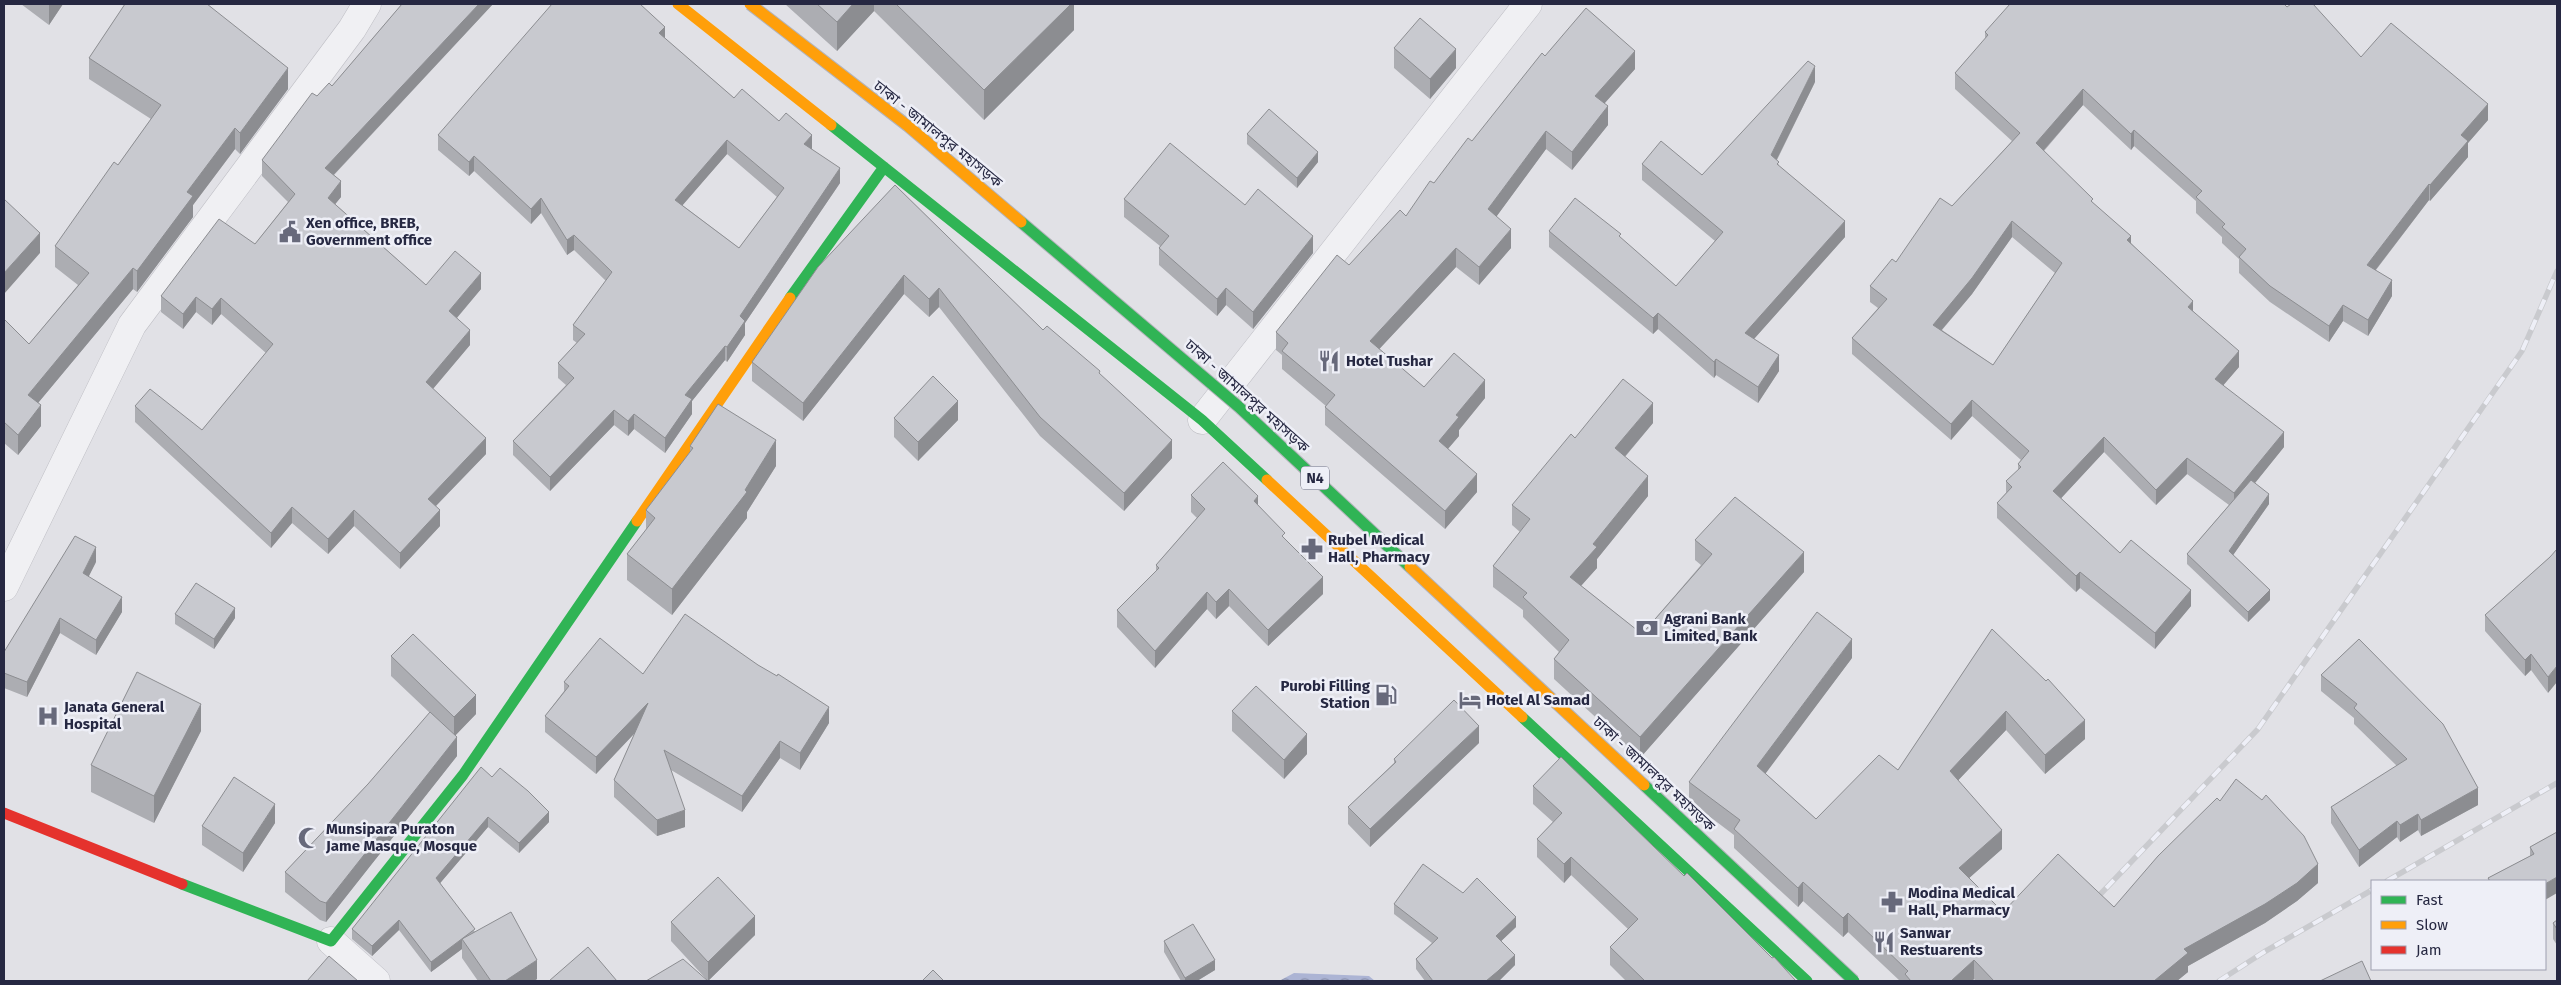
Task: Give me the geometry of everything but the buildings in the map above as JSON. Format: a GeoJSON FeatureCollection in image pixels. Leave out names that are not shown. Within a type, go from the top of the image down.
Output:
{"type":"FeatureCollection","features":[{"type":"Feature","properties":{"kind":"main road"},"geometry":{"type":"LineString","coordinates":[[678,4],[1202,420],[1807,981]]}},
{"type":"Feature","properties":{"kind":"main road","name":"ঢাকা - জামালপুর মহাসড়ক"},"geometry":{"type":"LineString","coordinates":[[750,4],[908,126],[1239,407],[1854,981]]}},
{"type":"Feature","properties":{"kind":"main road"},"geometry":{"type":"LineString","coordinates":[[4,813],[102,854],[331,941],[463,775],[812,266],[884,167]]}},
{"type":"Feature","properties":{"kind":"street"},"geometry":{"type":"LineString","coordinates":[[4,587],[132,324],[352,29],[367,4]]}},
{"type":"Feature","properties":{"kind":"street"},"geometry":{"type":"LineString","coordinates":[[1202,420],[1528,4]]}},
{"type":"Feature","properties":{"kind":"street"},"geometry":{"type":"LineString","coordinates":[[331,941],[376,981]]}},
{"type":"Feature","properties":{"kind":"water"},"geometry":{"type":"Polygon","coordinates":[[[1294,973],[1369,976],[1375,981],[1279,981],[1294,973]]]}},
{"type":"Feature","properties":{"kind":"railway"},"geometry":{"type":"LineString","coordinates":[[2091,904],[2258,729],[2522,351],[2557,271]]}},
{"type":"Feature","properties":{"kind":"railway"},"geometry":{"type":"LineString","coordinates":[[2389,880],[2557,783]]}},
{"type":"Feature","properties":{"kind":"railway"},"geometry":{"type":"LineString","coordinates":[[2219,981],[2264,952],[2371,891]]}},
{"type":"Feature","properties":{"kind":"traffic: fast"},"geometry":{"type":"LineString","coordinates":[[831,125],[1202,420],[1267,480]]}},
{"type":"Feature","properties":{"kind":"traffic: fast"},"geometry":{"type":"LineString","coordinates":[[790,298],[884,167]]}},
{"type":"Feature","properties":{"kind":"traffic: fast"},"geometry":{"type":"LineString","coordinates":[[1021,222],[1239,407],[1410,567]]}},
{"type":"Feature","properties":{"kind":"traffic: fast"},"geometry":{"type":"LineString","coordinates":[[182,884],[331,941],[463,775],[637,521]]}},
{"type":"Feature","properties":{"kind":"traffic: fast"},"geometry":{"type":"LineString","coordinates":[[1522,717],[1807,981]]}},
{"type":"Feature","properties":{"kind":"traffic: fast"},"geometry":{"type":"LineString","coordinates":[[1644,785],[1854,981]]}},
{"type":"Feature","properties":{"kind":"traffic: slow"},"geometry":{"type":"LineString","coordinates":[[678,4],[831,125]]}},
{"type":"Feature","properties":{"kind":"traffic: slow"},"geometry":{"type":"LineString","coordinates":[[750,4],[908,126],[1021,222]]}},
{"type":"Feature","properties":{"kind":"traffic: slow"},"geometry":{"type":"LineString","coordinates":[[637,521],[790,298]]}},
{"type":"Feature","properties":{"kind":"traffic: slow"},"geometry":{"type":"LineString","coordinates":[[1267,480],[1522,717]]}},
{"type":"Feature","properties":{"kind":"traffic: slow"},"geometry":{"type":"LineString","coordinates":[[1410,567],[1644,785]]}},
{"type":"Feature","properties":{"kind":"traffic: jam"},"geometry":{"type":"LineString","coordinates":[[4,813],[182,884]]}},
{"type":"Feature","properties":{"kind":"place","name":"Xen office, BREB, Government office"},"geometry":{"type":"Point","coordinates":[290,232]}},
{"type":"Feature","properties":{"kind":"place","name":"Hotel Tushar"},"geometry":{"type":"Point","coordinates":[1329,361]}},
{"type":"Feature","properties":{"kind":"place","name":"Rubel Medical Hall, Pharmacy"},"geometry":{"type":"Point","coordinates":[1312,549]}},
{"type":"Feature","properties":{"kind":"place","name":"Agrani Bank Limited, Bank"},"geometry":{"type":"Point","coordinates":[1647,628]}},
{"type":"Feature","properties":{"kind":"place","name":"Purobi Filling Station"},"geometry":{"type":"Point","coordinates":[1386,695]}},
{"type":"Feature","properties":{"kind":"place","name":"Hotel Al Samad"},"geometry":{"type":"Point","coordinates":[1470,700]}},
{"type":"Feature","properties":{"kind":"place","name":"Janata General Hospital"},"geometry":{"type":"Point","coordinates":[48,716]}},
{"type":"Feature","properties":{"kind":"place","name":"Munsipara Puraton Jame Masque, Mosque"},"geometry":{"type":"Point","coordinates":[309,838]}},
{"type":"Feature","properties":{"kind":"place","name":"Modina Medical Hall, Pharmacy"},"geometry":{"type":"Point","coordinates":[1892,902]}},
{"type":"Feature","properties":{"kind":"place","name":"Sanwar Restuarents"},"geometry":{"type":"Point","coordinates":[1884,942]}}]}
